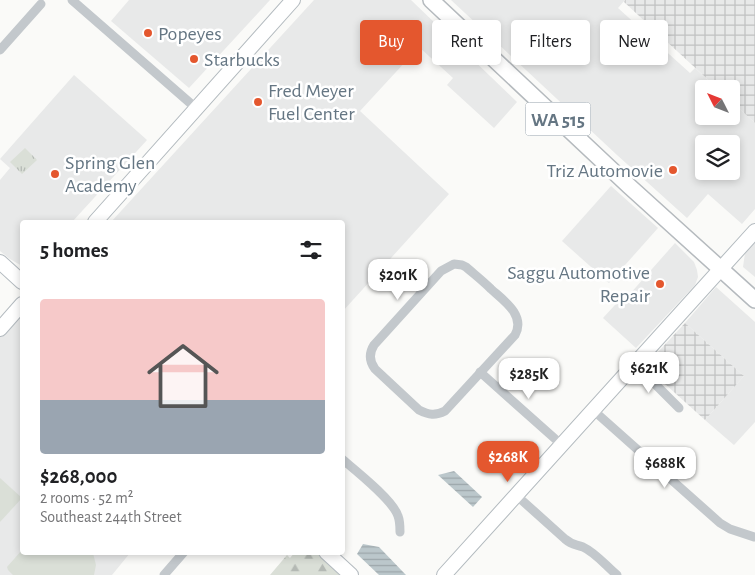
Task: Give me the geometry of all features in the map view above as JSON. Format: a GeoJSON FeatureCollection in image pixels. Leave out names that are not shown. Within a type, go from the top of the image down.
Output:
{"type":"FeatureCollection","features":[{"type":"Feature","properties":{"kind":"main road","name":"WA 515"},"geometry":{"type":"LineString","coordinates":[[431,0],[625,182],[755,300]]}},
{"type":"Feature","properties":{"kind":"street"},"geometry":{"type":"LineString","coordinates":[[72,0],[197,108]]}},
{"type":"Feature","properties":{"kind":"street"},"geometry":{"type":"LineString","coordinates":[[97,220],[293,0]]}},
{"type":"Feature","properties":{"kind":"street"},"geometry":{"type":"LineString","coordinates":[[0,50],[41,4]]}},
{"type":"Feature","properties":{"kind":"street"},"geometry":{"type":"LineString","coordinates":[[444,575],[755,231]]}},
{"type":"Feature","properties":{"kind":"street"},"geometry":{"type":"LineString","coordinates":[[0,262],[20,280]]}},
{"type":"Feature","properties":{"kind":"street"},"geometry":{"type":"LineString","coordinates":[[454,264],[462,265],[509,305],[517,317],[518,324],[515,334],[480,372],[445,411],[432,415],[426,414],[419,410],[375,369],[370,359],[370,351],[440,270],[454,264]]}},
{"type":"Feature","properties":{"kind":"street"},"geometry":{"type":"LineString","coordinates":[[0,330],[20,306]]}},
{"type":"Feature","properties":{"kind":"street"},"geometry":{"type":"LineString","coordinates":[[635,364],[680,408]]}},
{"type":"Feature","properties":{"kind":"street"},"geometry":{"type":"LineString","coordinates":[[480,372],[562,445]]}},
{"type":"Feature","properties":{"kind":"street"},"geometry":{"type":"LineString","coordinates":[[593,410],[720,523],[741,534],[754,537]]}},
{"type":"Feature","properties":{"kind":"street"},"geometry":{"type":"LineString","coordinates":[[345,462],[394,508],[398,516],[400,532]]}},
{"type":"Feature","properties":{"kind":"street"},"geometry":{"type":"LineString","coordinates":[[516,495],[565,539],[591,552],[617,575]]}},
{"type":"Feature","properties":{"kind":"street"},"geometry":{"type":"LineString","coordinates":[[164,575],[181,555]]}},
{"type":"Feature","properties":{"kind":"street"},"geometry":{"type":"LineString","coordinates":[[329,555],[351,575]]}},
{"type":"Feature","properties":{"kind":"shaded area"},"geometry":{"type":"Polygon","coordinates":[[[129,0],[270,0],[189,88],[111,21],[129,0]]]}},
{"type":"Feature","properties":{"kind":"shaded area"},"geometry":{"type":"Polygon","coordinates":[[[314,0],[411,0],[432,20],[432,59],[422,50],[422,20],[360,20],[360,65],[402,65],[360,111],[449,194],[345,309],[345,220],[113,220],[314,0]]]}},
{"type":"Feature","properties":{"kind":"shaded area"},"geometry":{"type":"Polygon","coordinates":[[[451,0],[625,0],[618,8],[631,20],[600,20],[600,65],[668,65],[668,53],[690,73],[695,68],[708,80],[695,80],[695,125],[740,125],[740,109],[755,123],[755,209],[742,224],[708,194],[687,218],[521,65],[590,65],[590,20],[511,20],[511,56],[501,47],[501,20],[472,20],[451,0]]]}},
{"type":"Feature","properties":{"kind":"shaded area"},"geometry":{"type":"Polygon","coordinates":[[[625,0],[755,0],[755,123],[740,109],[740,80],[708,80],[668,43],[668,20],[643,20],[624,2],[625,0]]]}},
{"type":"Feature","properties":{"kind":"shaded area"},"geometry":{"type":"Polygon","coordinates":[[[439,65],[479,65],[517,102],[494,128],[447,85],[453,78],[439,65]]]}},
{"type":"Feature","properties":{"kind":"shaded area"},"geometry":{"type":"Polygon","coordinates":[[[74,75],[147,140],[74,220],[20,220],[20,265],[0,251],[0,180],[10,168],[0,159],[74,75]]]}},
{"type":"Feature","properties":{"kind":"shaded area"},"geometry":{"type":"Polygon","coordinates":[[[611,186],[658,228],[609,283],[562,241],[611,186]]]}},
{"type":"Feature","properties":{"kind":"shaded area"},"geometry":{"type":"Polygon","coordinates":[[[755,242],[755,277],[743,267],[745,253],[755,242]]]}},
{"type":"Feature","properties":{"kind":"shaded area"},"geometry":{"type":"Polygon","coordinates":[[[675,243],[694,262],[698,277],[695,285],[636,348],[603,318],[626,293],[629,295],[675,243]]]}},
{"type":"Feature","properties":{"kind":"shaded area"},"geometry":{"type":"Polygon","coordinates":[[[716,287],[755,322],[755,422],[734,445],[705,420],[744,376],[685,323],[716,287]]]}},
{"type":"Feature","properties":{"kind":"shaded area"},"geometry":{"type":"Polygon","coordinates":[[[20,306],[20,555],[128,555],[112,575],[0,575],[0,329],[20,306]]]}},
{"type":"Feature","properties":{"kind":"shaded area"},"geometry":{"type":"Polygon","coordinates":[[[685,323],[744,376],[705,420],[645,366],[685,323]]]}},
{"type":"Feature","properties":{"kind":"shaded area"},"geometry":{"type":"Polygon","coordinates":[[[454,471],[482,497],[473,507],[438,475],[454,471]]]}},
{"type":"Feature","properties":{"kind":"shaded area"},"geometry":{"type":"Polygon","coordinates":[[[363,544],[379,547],[406,575],[379,575],[357,554],[363,544]]]}},
{"type":"Feature","properties":{"kind":"green space"},"geometry":{"type":"Polygon","coordinates":[[[25,148],[37,160],[22,174],[10,162],[25,148]]]}},
{"type":"Feature","properties":{"kind":"green space"},"geometry":{"type":"Polygon","coordinates":[[[0,478],[20,496],[20,500],[0,522],[0,478]]]}},
{"type":"Feature","properties":{"kind":"green space"},"geometry":{"type":"Polygon","coordinates":[[[20,552],[20,555],[94,555],[96,565],[94,575],[13,575],[7,567],[20,552]]]}},
{"type":"Feature","properties":{"kind":"green space"},"geometry":{"type":"Polygon","coordinates":[[[287,555],[290,558],[292,555],[323,555],[346,575],[270,575],[287,555]]]}},
{"type":"Feature","properties":{"kind":"place","name":"Popeyes"},"geometry":{"type":"Point","coordinates":[148,33]}},
{"type":"Feature","properties":{"kind":"place","name":"Starbucks"},"geometry":{"type":"Point","coordinates":[194,59]}},
{"type":"Feature","properties":{"kind":"place","name":"Fred Meyer Fuel Center"},"geometry":{"type":"Point","coordinates":[258,102]}},
{"type":"Feature","properties":{"kind":"place","name":"Triz Automovie"},"geometry":{"type":"Point","coordinates":[673,170]}},
{"type":"Feature","properties":{"kind":"place","name":"Spring Glen Academy"},"geometry":{"type":"Point","coordinates":[55,174]}},
{"type":"Feature","properties":{"kind":"place","name":"Saggu Automotive Repair"},"geometry":{"type":"Point","coordinates":[660,284]}}]}
